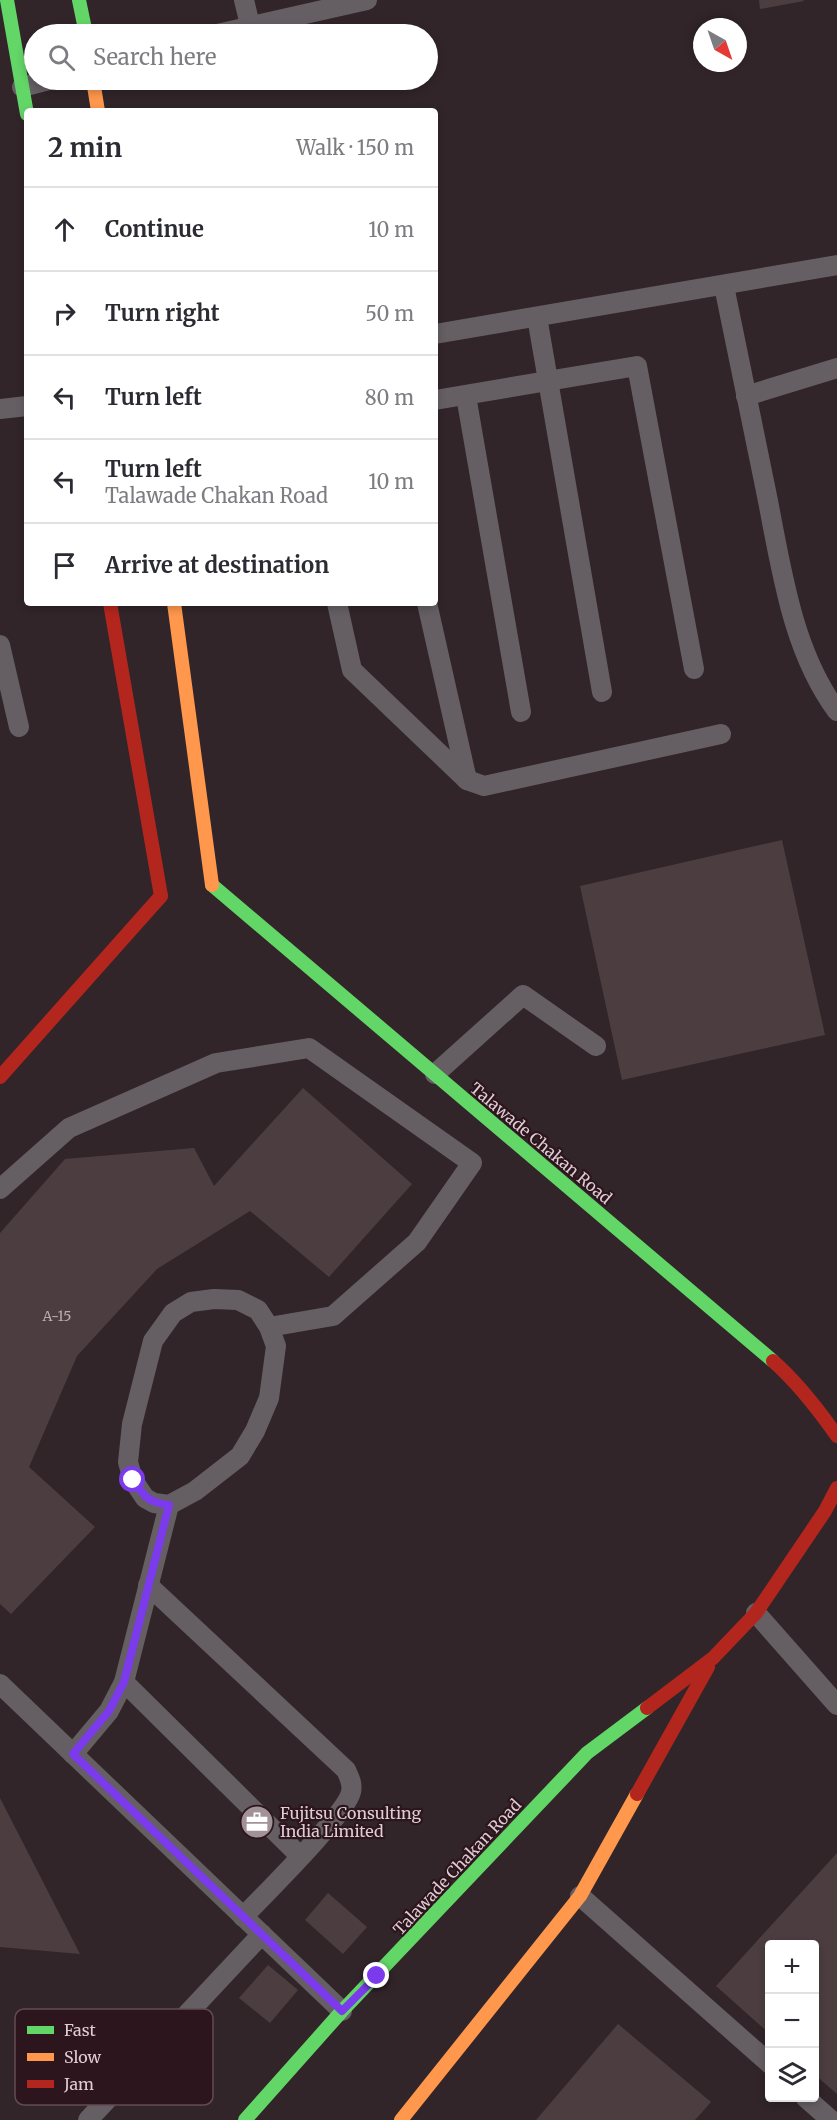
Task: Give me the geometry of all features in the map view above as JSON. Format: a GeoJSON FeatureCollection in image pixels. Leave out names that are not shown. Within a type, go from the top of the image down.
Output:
{"type":"FeatureCollection","features":[{"type":"Feature","properties":{"kind":"main road"},"geometry":{"type":"LineString","coordinates":[[7,0],[8,44],[22,87],[26,108]]}},
{"type":"Feature","properties":{"kind":"main road"},"geometry":{"type":"LineString","coordinates":[[79,0],[84,24]]}},
{"type":"Feature","properties":{"kind":"main road"},"geometry":{"type":"LineString","coordinates":[[95,90],[98,108]]}},
{"type":"Feature","properties":{"kind":"main road"},"geometry":{"type":"LineString","coordinates":[[0,1077],[166,895],[111,606]]}},
{"type":"Feature","properties":{"kind":"main road","name":"Talawade Chakan Road"},"geometry":{"type":"LineString","coordinates":[[174,606],[207,886],[435,1074],[786,1372],[818,1409],[837,1436]]}},
{"type":"Feature","properties":{"kind":"main road","name":"Talawade Chakan Road"},"geometry":{"type":"LineString","coordinates":[[245,2120],[342,2011],[587,1753],[713,1658],[756,1613],[825,1511],[837,1488]]}},
{"type":"Feature","properties":{"kind":"main road","name":"Talawade Chakan Road"},"geometry":{"type":"LineString","coordinates":[[401,2120],[580,1896],[713,1658]]}},
{"type":"Feature","properties":{"kind":"lane"},"geometry":{"type":"LineString","coordinates":[[244,0],[250,24]]}},
{"type":"Feature","properties":{"kind":"lane"},"geometry":{"type":"LineString","coordinates":[[255,24],[367,0]]}},
{"type":"Feature","properties":{"kind":"lane"},"geometry":{"type":"LineString","coordinates":[[438,334],[837,265]]}},
{"type":"Feature","properties":{"kind":"lane"},"geometry":{"type":"LineString","coordinates":[[724,286],[785,584],[801,639],[824,693],[837,711]]}},
{"type":"Feature","properties":{"kind":"lane"},"geometry":{"type":"LineString","coordinates":[[537,317],[602,692]]}},
{"type":"Feature","properties":{"kind":"lane"},"geometry":{"type":"LineString","coordinates":[[438,400],[637,366],[694,669]]}},
{"type":"Feature","properties":{"kind":"lane"},"geometry":{"type":"LineString","coordinates":[[746,396],[837,368]]}},
{"type":"Feature","properties":{"kind":"lane"},"geometry":{"type":"LineString","coordinates":[[466,396],[521,712]]}},
{"type":"Feature","properties":{"kind":"lane"},"geometry":{"type":"LineString","coordinates":[[0,409],[24,406]]}},
{"type":"Feature","properties":{"kind":"lane"},"geometry":{"type":"LineString","coordinates":[[339,606],[352,670],[467,780],[484,786],[721,734]]}},
{"type":"Feature","properties":{"kind":"lane"},"geometry":{"type":"LineString","coordinates":[[428,606],[467,780]]}},
{"type":"Feature","properties":{"kind":"lane"},"geometry":{"type":"LineString","coordinates":[[0,645],[20,727]]}},
{"type":"Feature","properties":{"kind":"lane"},"geometry":{"type":"LineString","coordinates":[[435,1074],[523,995],[596,1046]]}},
{"type":"Feature","properties":{"kind":"lane"},"geometry":{"type":"LineString","coordinates":[[0,1189],[69,1128],[216,1063],[309,1048],[472,1163],[417,1242],[333,1316],[269,1327]]}},
{"type":"Feature","properties":{"kind":"lane"},"geometry":{"type":"LineString","coordinates":[[214,1299],[238,1300],[258,1310],[269,1327],[276,1346],[269,1398],[255,1431],[240,1456],[195,1491],[169,1505],[154,1503],[145,1498],[133,1480],[128,1462],[132,1424],[153,1341],[172,1313],[191,1302],[214,1299]]}},
{"type":"Feature","properties":{"kind":"lane"},"geometry":{"type":"LineString","coordinates":[[73,1754],[109,1711],[124,1682],[169,1505]]}},
{"type":"Feature","properties":{"kind":"lane"},"geometry":{"type":"LineString","coordinates":[[148,1585],[346,1770],[352,1783],[351,1794],[336,1816],[243,1917]]}},
{"type":"Feature","properties":{"kind":"lane"},"geometry":{"type":"LineString","coordinates":[[756,1613],[837,1705]]}},
{"type":"Feature","properties":{"kind":"lane"},"geometry":{"type":"LineString","coordinates":[[124,1682],[300,1856]]}},
{"type":"Feature","properties":{"kind":"lane"},"geometry":{"type":"LineString","coordinates":[[1,1688],[342,2011]]}},
{"type":"Feature","properties":{"kind":"lane"},"geometry":{"type":"LineString","coordinates":[[580,1896],[765,2060]]}},
{"type":"Feature","properties":{"kind":"lane"},"geometry":{"type":"LineString","coordinates":[[192,2009],[262,1934]]}},
{"type":"Feature","properties":{"kind":"lane"},"geometry":{"type":"LineString","coordinates":[[811,2102],[831,2120]]}},
{"type":"Feature","properties":{"kind":"lane"},"geometry":{"type":"LineString","coordinates":[[88,2120],[102,2105]]}},
{"type":"Feature","properties":{"kind":"building"},"geometry":{"type":"Polygon","coordinates":[[[759,0],[803,0],[804,1],[760,9],[759,0]]]}},
{"type":"Feature","properties":{"kind":"building"},"geometry":{"type":"Polygon","coordinates":[[[782,840],[825,1035],[622,1080],[580,886],[782,840]]]}},
{"type":"Feature","properties":{"kind":"building"},"geometry":{"type":"Polygon","coordinates":[[[303,1088],[412,1184],[329,1277],[250,1211],[157,1269],[77,1356],[29,1467],[95,1527],[11,1614],[0,1604],[0,1233],[65,1159],[194,1148],[214,1186],[303,1088]]]}},
{"type":"Feature","properties":{"kind":"building"},"geometry":{"type":"Polygon","coordinates":[[[0,1798],[80,1954],[0,1947],[0,1798]]]}},
{"type":"Feature","properties":{"kind":"building"},"geometry":{"type":"Polygon","coordinates":[[[837,1853],[837,2094],[819,2078],[819,1940],[765,1940],[765,2030],[716,1986],[837,1853]]]}},
{"type":"Feature","properties":{"kind":"building"},"geometry":{"type":"Polygon","coordinates":[[[328,1893],[367,1927],[343,1954],[305,1920],[328,1893]]]}},
{"type":"Feature","properties":{"kind":"building"},"geometry":{"type":"Polygon","coordinates":[[[268,1965],[298,1990],[270,2023],[239,1998],[268,1965]]]}},
{"type":"Feature","properties":{"kind":"building"},"geometry":{"type":"Polygon","coordinates":[[[618,2024],[711,2102],[695,2120],[536,2120],[618,2024]]]}},
{"type":"Feature","properties":{"kind":"traffic: fast"},"geometry":{"type":"LineString","coordinates":[[7,0],[26,108]]}},
{"type":"Feature","properties":{"kind":"traffic: fast"},"geometry":{"type":"LineString","coordinates":[[79,0],[84,24]]}},
{"type":"Feature","properties":{"kind":"traffic: fast"},"geometry":{"type":"LineString","coordinates":[[212,885],[773,1361]]}},
{"type":"Feature","properties":{"kind":"traffic: fast"},"geometry":{"type":"LineString","coordinates":[[245,2120],[342,2011],[587,1753],[647,1708]]}},
{"type":"Feature","properties":{"kind":"traffic: slow"},"geometry":{"type":"LineString","coordinates":[[95,90],[98,108]]}},
{"type":"Feature","properties":{"kind":"traffic: slow"},"geometry":{"type":"LineString","coordinates":[[174,606],[212,885]]}},
{"type":"Feature","properties":{"kind":"traffic: slow"},"geometry":{"type":"LineString","coordinates":[[401,2120],[580,1896],[637,1794]]}},
{"type":"Feature","properties":{"kind":"traffic: jam"},"geometry":{"type":"LineString","coordinates":[[111,606],[161,896]]}},
{"type":"Feature","properties":{"kind":"traffic: jam"},"geometry":{"type":"LineString","coordinates":[[0,1077],[161,896]]}},
{"type":"Feature","properties":{"kind":"traffic: jam"},"geometry":{"type":"LineString","coordinates":[[773,1361],[791,1378],[837,1436]]}},
{"type":"Feature","properties":{"kind":"traffic: jam"},"geometry":{"type":"LineString","coordinates":[[647,1708],[713,1658],[756,1613],[825,1511],[837,1488]]}},
{"type":"Feature","properties":{"kind":"traffic: jam"},"geometry":{"type":"LineString","coordinates":[[637,1794],[708,1667]]}},
{"type":"Feature","properties":{"kind":"place","name":"Fujitsu Consulting India Limited"},"geometry":{"type":"Point","coordinates":[257,1822]}},
{"type":"Feature","properties":{"kind":"route"},"geometry":{"type":"LineString","coordinates":[[133,1480],[145,1498],[154,1503],[169,1505],[124,1682],[109,1711],[73,1754],[342,2011],[377,1976]]}}]}
